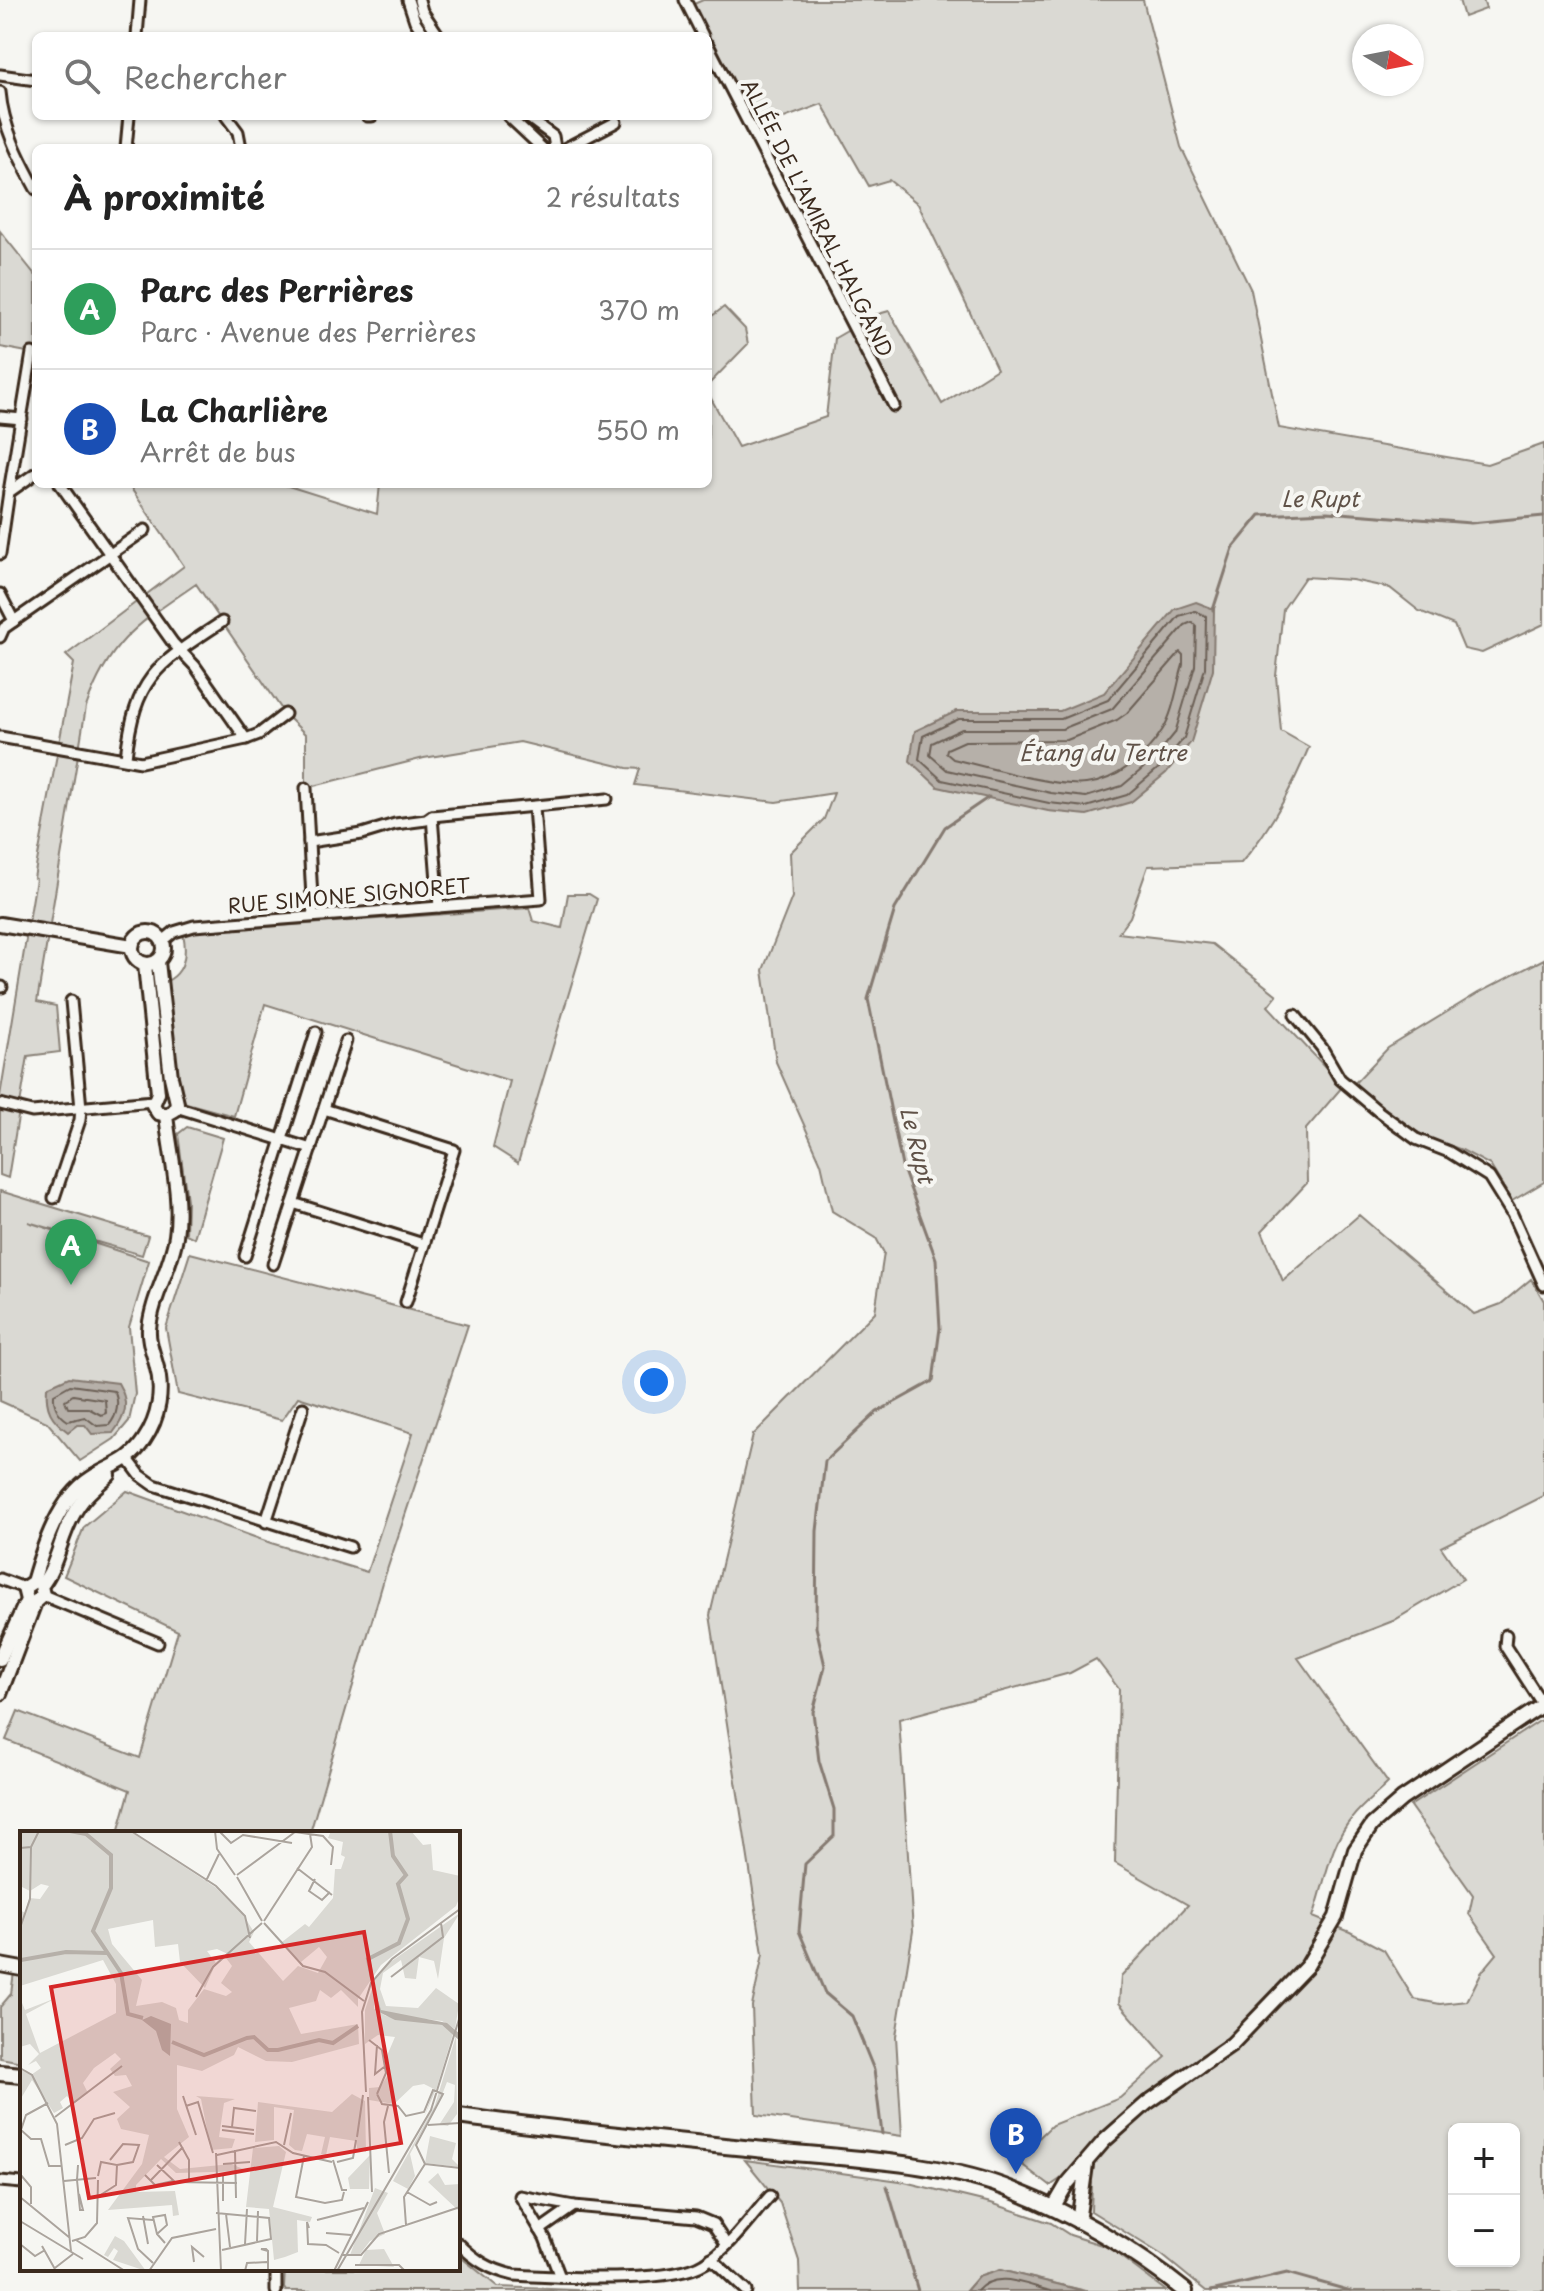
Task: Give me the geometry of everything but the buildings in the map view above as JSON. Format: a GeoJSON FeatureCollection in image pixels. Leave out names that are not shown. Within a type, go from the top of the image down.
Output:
{"type":"FeatureCollection","features":[{"type":"Feature","properties":{"kind":"main road"},"geometry":{"type":"LineString","coordinates":[[0,2073],[20,2075]]}},
{"type":"Feature","properties":{"kind":"main road"},"geometry":{"type":"LineString","coordinates":[[460,2116],[915,2167],[1011,2189],[1053,2208],[1139,2256],[1185,2291]]}},
{"type":"Feature","properties":{"kind":"street"},"geometry":{"type":"LineString","coordinates":[[137,32],[140,0]]}},
{"type":"Feature","properties":{"kind":"street"},"geometry":{"type":"LineString","coordinates":[[408,0],[422,32]]}},
{"type":"Feature","properties":{"kind":"street"},"geometry":{"type":"LineString","coordinates":[[419,0],[422,11],[436,32]]}},
{"type":"Feature","properties":{"kind":"street"},"geometry":{"type":"LineString","coordinates":[[685,0],[701,32]]}},
{"type":"Feature","properties":{"kind":"street","name":"ALLÉE DE L'AMIRAL HALGAND"},"geometry":{"type":"LineString","coordinates":[[712,53],[894,406]]}},
{"type":"Feature","properties":{"kind":"street"},"geometry":{"type":"LineString","coordinates":[[0,75],[32,79]]}},
{"type":"Feature","properties":{"kind":"street"},"geometry":{"type":"LineString","coordinates":[[0,92],[3,116],[32,181]]}},
{"type":"Feature","properties":{"kind":"street"},"geometry":{"type":"LineString","coordinates":[[126,144],[129,120]]}},
{"type":"Feature","properties":{"kind":"street"},"geometry":{"type":"LineString","coordinates":[[229,120],[238,132],[240,144]]}},
{"type":"Feature","properties":{"kind":"street"},"geometry":{"type":"LineString","coordinates":[[512,120],[538,144]]}},
{"type":"Feature","properties":{"kind":"street"},"geometry":{"type":"LineString","coordinates":[[531,120],[553,136],[554,144]]}},
{"type":"Feature","properties":{"kind":"street"},"geometry":{"type":"LineString","coordinates":[[574,144],[616,122]]}},
{"type":"Feature","properties":{"kind":"street"},"geometry":{"type":"LineString","coordinates":[[0,554],[6,494],[32,353]]}},
{"type":"Feature","properties":{"kind":"street"},"geometry":{"type":"LineString","coordinates":[[0,417],[22,419]]}},
{"type":"Feature","properties":{"kind":"street"},"geometry":{"type":"LineString","coordinates":[[6,494],[32,476]]}},
{"type":"Feature","properties":{"kind":"street"},"geometry":{"type":"LineString","coordinates":[[63,488],[178,650],[195,666],[246,739]]}},
{"type":"Feature","properties":{"kind":"street"},"geometry":{"type":"LineString","coordinates":[[0,637],[4,628],[145,530]]}},
{"type":"Feature","properties":{"kind":"street"},"geometry":{"type":"LineString","coordinates":[[0,594],[14,621]]}},
{"type":"Feature","properties":{"kind":"street"},"geometry":{"type":"LineString","coordinates":[[126,757],[131,719],[143,689],[161,663],[222,622]]}},
{"type":"Feature","properties":{"kind":"street"},"geometry":{"type":"LineString","coordinates":[[0,737],[141,762],[246,739],[259,734],[285,714]]}},
{"type":"Feature","properties":{"kind":"street"},"geometry":{"type":"LineString","coordinates":[[306,788],[313,916]]}},
{"type":"Feature","properties":{"kind":"street"},"geometry":{"type":"LineString","coordinates":[[309,842],[362,834],[432,816],[607,799]]}},
{"type":"Feature","properties":{"kind":"street","name":"RUE SIMONE SIGNORET"},"geometry":{"type":"LineString","coordinates":[[163,941],[174,932],[194,926],[541,899],[534,807]]}},
{"type":"Feature","properties":{"kind":"street"},"geometry":{"type":"LineString","coordinates":[[432,816],[439,907]]}},
{"type":"Feature","properties":{"kind":"street"},"geometry":{"type":"LineString","coordinates":[[0,924],[132,946]]}},
{"type":"Feature","properties":{"kind":"street"},"geometry":{"type":"LineString","coordinates":[[148,932],[163,941],[164,952],[151,963],[135,958],[132,946],[137,936],[148,932]]}},
{"type":"Feature","properties":{"kind":"street"},"geometry":{"type":"LineString","coordinates":[[151,963],[155,1109],[172,1106],[311,1149]]}},
{"type":"Feature","properties":{"kind":"street"},"geometry":{"type":"LineString","coordinates":[[0,1659],[34,1592],[63,1508],[90,1479],[128,1459],[150,1430],[159,1406],[158,1371],[150,1346],[149,1328],[176,1237],[178,1214],[172,1106],[151,963]]}},
{"type":"Feature","properties":{"kind":"street"},"geometry":{"type":"LineString","coordinates":[[54,1198],[80,1120],[71,1001]]}},
{"type":"Feature","properties":{"kind":"street"},"geometry":{"type":"LineString","coordinates":[[1295,1015],[1322,1048],[1340,1079],[1378,1111],[1416,1139],[1449,1152],[1489,1177],[1512,1214],[1544,1285]]}},
{"type":"Feature","properties":{"kind":"street"},"geometry":{"type":"LineString","coordinates":[[245,1256],[316,1032]]}},
{"type":"Feature","properties":{"kind":"street"},"geometry":{"type":"LineString","coordinates":[[273,1264],[346,1041]]}},
{"type":"Feature","properties":{"kind":"street"},"geometry":{"type":"LineString","coordinates":[[0,1104],[32,1112],[156,1097],[166,1091],[172,1106]]}},
{"type":"Feature","properties":{"kind":"street"},"geometry":{"type":"LineString","coordinates":[[324,1109],[454,1150],[406,1302]]}},
{"type":"Feature","properties":{"kind":"street"},"geometry":{"type":"LineString","coordinates":[[293,1203],[423,1244]]}},
{"type":"Feature","properties":{"kind":"street"},"geometry":{"type":"LineString","coordinates":[[266,1522],[303,1408]]}},
{"type":"Feature","properties":{"kind":"street"},"geometry":{"type":"LineString","coordinates":[[128,1459],[140,1475],[154,1485],[350,1547]]}},
{"type":"Feature","properties":{"kind":"street"},"geometry":{"type":"LineString","coordinates":[[0,1579],[158,1643]]}},
{"type":"Feature","properties":{"kind":"street"},"geometry":{"type":"LineString","coordinates":[[0,1694],[34,1609],[34,1592]]}},
{"type":"Feature","properties":{"kind":"street"},"geometry":{"type":"LineString","coordinates":[[1053,2208],[1067,2184],[1104,2141],[1147,2103],[1232,2044],[1307,1966],[1336,1917],[1355,1850],[1382,1815],[1544,1704],[1505,1646],[1506,1635]]}},
{"type":"Feature","properties":{"kind":"street"},"geometry":{"type":"LineString","coordinates":[[0,1965],[20,1969]]}},
{"type":"Feature","properties":{"kind":"street"},"geometry":{"type":"LineString","coordinates":[[1078,2222],[1087,2162]]}},
{"type":"Feature","properties":{"kind":"street"},"geometry":{"type":"LineString","coordinates":[[0,2181],[20,2183]]}},
{"type":"Feature","properties":{"kind":"street"},"geometry":{"type":"LineString","coordinates":[[509,2201],[520,2196],[574,2206],[696,2217],[713,2224],[726,2244]]}},
{"type":"Feature","properties":{"kind":"street"},"geometry":{"type":"LineString","coordinates":[[520,2196],[540,2230],[560,2277]]}},
{"type":"Feature","properties":{"kind":"street"},"geometry":{"type":"LineString","coordinates":[[460,2245],[479,2262],[514,2275],[648,2276],[682,2273],[711,2258],[770,2196]]}},
{"type":"Feature","properties":{"kind":"street"},"geometry":{"type":"LineString","coordinates":[[540,2230],[574,2206]]}},
{"type":"Feature","properties":{"kind":"street"},"geometry":{"type":"LineString","coordinates":[[711,2258],[744,2290]]}},
{"type":"Feature","properties":{"kind":"shaded area"},"geometry":{"type":"Polygon","coordinates":[[[703,0],[1143,0],[1181,147],[1251,290],[1279,428],[1487,464],[1544,444],[1544,624],[1482,653],[1464,649],[1454,625],[1419,611],[1390,588],[1352,580],[1305,577],[1283,609],[1276,676],[1281,731],[1309,747],[1288,793],[1271,823],[1241,863],[1148,866],[1130,917],[1118,933],[1212,944],[1277,995],[1268,1006],[1343,1086],[1306,1129],[1307,1183],[1262,1231],[1283,1281],[1359,1215],[1474,1314],[1501,1304],[1531,1279],[1544,1301],[1544,1496],[1441,1547],[1463,1579],[1393,1621],[1298,1658],[1388,1783],[1344,1829],[1333,1852],[1313,1917],[1384,1950],[1414,1999],[1440,2004],[1467,2001],[1481,1973],[1497,1954],[1469,1914],[1473,1895],[1410,1806],[1544,1718],[1544,2291],[1206,2291],[1162,2255],[1091,2211],[1092,2183],[1075,2169],[1050,2186],[1016,2160],[1052,2125],[1120,2098],[1166,2057],[1119,2003],[1121,1977],[1188,1905],[1115,1863],[1119,1689],[1096,1659],[1070,1673],[899,1719],[913,1931],[896,2036],[902,2136],[756,2115],[752,2006],[763,1954],[710,1615],[753,1435],[875,1312],[884,1253],[876,1238],[832,1211],[821,1163],[776,1062],[763,970],[792,897],[790,853],[824,819],[834,793],[776,802],[635,785],[640,769],[520,742],[424,758],[306,788],[306,735],[285,714],[196,584],[143,622],[117,648],[95,684],[86,707],[37,1002],[56,1006],[60,1052],[28,1056],[8,1178],[0,1175],[0,1096],[34,878],[74,663],[66,655],[184,566],[131,488],[295,488],[377,514],[380,488],[712,488],[712,400],[738,447],[826,417],[835,338],[875,315],[889,311],[942,404],[997,369],[918,204],[889,180],[869,186],[822,104],[749,131],[712,57],[712,32],[700,32],[687,7],[703,0]]]}},
{"type":"Feature","properties":{"kind":"shaded area"},"geometry":{"type":"Polygon","coordinates":[[[1459,0],[1483,0],[1486,9],[1464,17],[1459,0]]]}},
{"type":"Feature","properties":{"kind":"shaded area"},"geometry":{"type":"Polygon","coordinates":[[[0,231],[32,271],[32,353],[0,347],[0,231]]]}},
{"type":"Feature","properties":{"kind":"shaded area"},"geometry":{"type":"Polygon","coordinates":[[[724,307],[745,329],[748,344],[712,381],[712,316],[724,307]]]}},
{"type":"Feature","properties":{"kind":"shaded area"},"geometry":{"type":"Polygon","coordinates":[[[568,894],[589,894],[597,899],[518,1163],[493,1147],[510,1081],[265,1004],[234,1116],[186,1103],[175,1087],[165,982],[181,968],[185,947],[183,933],[529,908],[533,921],[562,928],[568,894]]]}},
{"type":"Feature","properties":{"kind":"shaded area"},"geometry":{"type":"Polygon","coordinates":[[[1544,959],[1544,1182],[1512,1201],[1490,1165],[1462,1150],[1426,1137],[1348,1090],[1388,1048],[1478,993],[1544,959]]]}},
{"type":"Feature","properties":{"kind":"shaded area"},"geometry":{"type":"Polygon","coordinates":[[[187,1127],[223,1138],[194,1238],[186,1234],[187,1200],[178,1134],[187,1127]]]}},
{"type":"Feature","properties":{"kind":"shaded area"},"geometry":{"type":"Polygon","coordinates":[[[0,1191],[148,1236],[142,1255],[28,1222],[149,1261],[129,1327],[135,1394],[129,1421],[114,1439],[80,1461],[47,1422],[0,1401],[0,1191]]]}},
{"type":"Feature","properties":{"kind":"shaded area"},"geometry":{"type":"Polygon","coordinates":[[[190,1253],[468,1325],[384,1579],[311,1831],[119,1831],[130,1790],[6,1740],[18,1711],[140,1758],[178,1631],[64,1576],[84,1527],[127,1491],[271,1543],[367,1572],[413,1433],[298,1397],[282,1420],[178,1394],[166,1328],[190,1253]]]}},
{"type":"Feature","properties":{"kind":"shaded area"},"geometry":{"type":"Polygon","coordinates":[[[14,1972],[20,1973],[20,2062],[0,2058],[0,2007],[11,1994],[14,1972]]]}},
{"type":"Feature","properties":{"kind":"shaded area"},"geometry":{"type":"Polygon","coordinates":[[[745,2160],[900,2181],[991,2203],[1108,2247],[1166,2291],[1086,2291],[1000,2270],[978,2277],[966,2291],[800,2291],[799,2261],[780,2203],[745,2160]]]}},
{"type":"Feature","properties":{"kind":"shaded area"},"geometry":{"type":"Polygon","coordinates":[[[460,2257],[498,2287],[601,2291],[286,2291],[285,2271],[460,2271],[460,2257]]]}},
{"type":"Feature","properties":{"kind":"water","name":"Étang du Tertre"},"geometry":{"type":"Polygon","coordinates":[[[1196,602],[1214,609],[1213,669],[1191,742],[1166,773],[1131,802],[1087,815],[1048,811],[938,787],[910,761],[915,731],[957,711],[1060,711],[1104,693],[1175,609],[1196,602]]]}},
{"type":"Feature","properties":{"kind":"water"},"geometry":{"type":"Polygon","coordinates":[[[69,1377],[118,1383],[125,1409],[113,1433],[92,1434],[85,1425],[77,1425],[68,1432],[53,1418],[48,1407],[47,1387],[69,1377]]]}},
{"type":"Feature","properties":{"kind":"water"},"geometry":{"type":"Polygon","coordinates":[[[1000,2270],[1085,2291],[966,2291],[978,2277],[1000,2270]]]}},
{"type":"Feature","properties":{"kind":"waterway","name":"Le Rupt"},"geometry":{"type":"LineString","coordinates":[[1213,610],[1233,548],[1260,515],[1327,512],[1471,523],[1544,516]]}},
{"type":"Feature","properties":{"kind":"waterway","name":"Le Rupt"},"geometry":{"type":"LineString","coordinates":[[882,2134],[874,2070],[852,2016],[825,1993],[799,1931],[805,1864],[834,1836],[834,1809],[819,1761],[813,1712],[825,1666],[816,1627],[817,1531],[825,1461],[877,1412],[933,1381],[940,1328],[936,1259],[902,1166],[868,999],[895,909],[945,827],[989,797]]}},
{"type":"Feature","properties":{"kind":"waterway","name":"Le Rupt"},"geometry":{"type":"LineString","coordinates":[[887,2186],[918,2291]]}},
{"type":"Feature","properties":{"kind":"waterway"},"geometry":{"type":"LineString","coordinates":[[1211,2291],[1287,2273],[1351,2291]]}},
{"type":"Feature","properties":{"kind":"place","name":"Parc des Perrières"},"geometry":{"type":"Point","coordinates":[71,1285]}},
{"type":"Feature","properties":{"kind":"place","name":"La Charlière"},"geometry":{"type":"Point","coordinates":[1016,2174]}}]}
